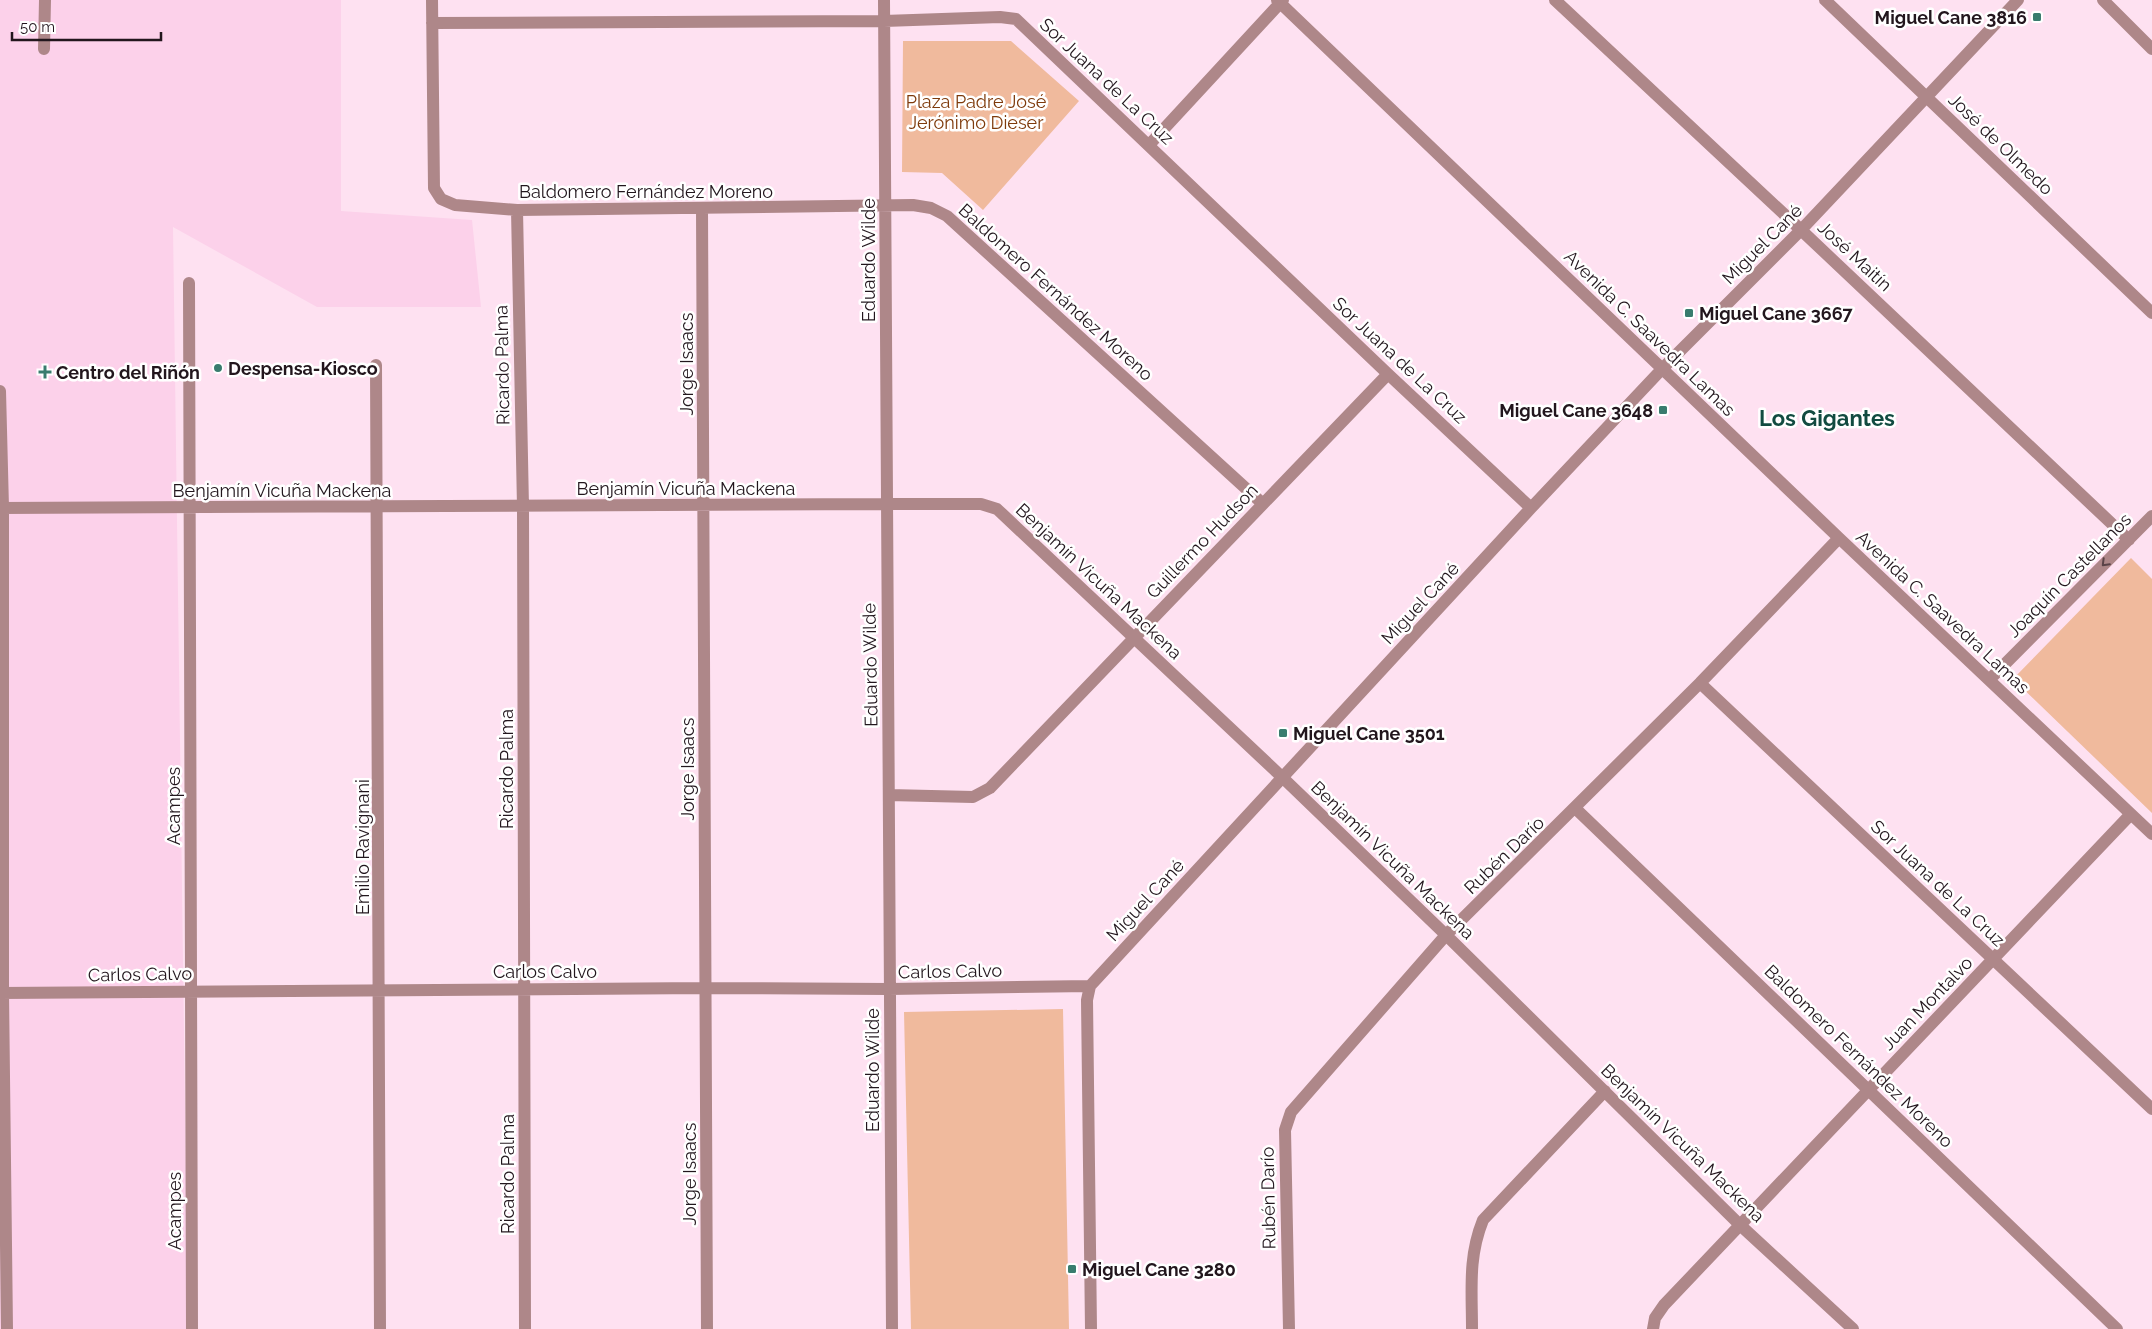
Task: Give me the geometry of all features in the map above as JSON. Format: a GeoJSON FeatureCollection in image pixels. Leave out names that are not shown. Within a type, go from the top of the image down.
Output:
{"type":"FeatureCollection","features":[{"type":"Feature","properties":{"kind":"street"},"geometry":{"type":"LineString","coordinates":[[44,49],[45,0]]}},
{"type":"Feature","properties":{"kind":"street"},"geometry":{"type":"LineString","coordinates":[[432,0],[432,23]]}},
{"type":"Feature","properties":{"kind":"street","name":"Eduardo Wilde"},"geometry":{"type":"LineString","coordinates":[[884,0],[892,1329]]}},
{"type":"Feature","properties":{"kind":"street","name":"José Maitín"},"geometry":{"type":"LineString","coordinates":[[1555,0],[1802,230],[2128,540]]}},
{"type":"Feature","properties":{"kind":"street","name":"José de Olmedo"},"geometry":{"type":"LineString","coordinates":[[1825,0],[2152,313]]}},
{"type":"Feature","properties":{"kind":"street","name":"Miguel Cané"},"geometry":{"type":"LineString","coordinates":[[1090,986],[1662,369],[1802,230],[2018,0]]}},
{"type":"Feature","properties":{"kind":"street"},"geometry":{"type":"LineString","coordinates":[[2103,0],[2152,49]]}},
{"type":"Feature","properties":{"kind":"street"},"geometry":{"type":"LineString","coordinates":[[1149,145],[1280,1]]}},
{"type":"Feature","properties":{"kind":"street","name":"Avenida C. Saavedra Lamas"},"geometry":{"type":"LineString","coordinates":[[1280,1],[1662,369],[2152,834]]}},
{"type":"Feature","properties":{"kind":"street","name":"Sor Juana de La Cruz"},"geometry":{"type":"LineString","coordinates":[[432,23],[884,21],[1000,17],[1016,19],[1388,374],[1532,508]]}},
{"type":"Feature","properties":{"kind":"street","name":"Baldomero Fernández Moreno"},"geometry":{"type":"LineString","coordinates":[[432,23],[434,188],[441,199],[455,205],[517,210],[885,206],[931,208],[947,216],[1263,504]]}},
{"type":"Feature","properties":{"kind":"street","name":"Jorge Isaacs"},"geometry":{"type":"LineString","coordinates":[[702,208],[707,1329]]}},
{"type":"Feature","properties":{"kind":"street","name":"Ricardo Palma"},"geometry":{"type":"LineString","coordinates":[[517,210],[523,507],[525,1329]]}},
{"type":"Feature","properties":{"kind":"street","name":"Acampes"},"geometry":{"type":"LineString","coordinates":[[189,284],[192,1329]]}},
{"type":"Feature","properties":{"kind":"street","name":"Emilio Ravignani"},"geometry":{"type":"LineString","coordinates":[[376,365],[380,1329]]}},
{"type":"Feature","properties":{"kind":"street","name":"Guillermo Hudson"},"geometry":{"type":"LineString","coordinates":[[889,795],[973,797],[982,794],[990,788],[1388,374]]}},
{"type":"Feature","properties":{"kind":"street"},"geometry":{"type":"LineString","coordinates":[[0,391],[2,993],[7,1329]]}},
{"type":"Feature","properties":{"kind":"street","name":"Benjamín Vicuña Mackena"},"geometry":{"type":"LineString","coordinates":[[1,508],[981,504],[997,509],[1282,777],[1740,1224],[1853,1329]]}},
{"type":"Feature","properties":{"kind":"street","name":"Joaquín Castellanos"},"geometry":{"type":"LineString","coordinates":[[1990,679],[2152,516]]}},
{"type":"Feature","properties":{"kind":"street","name":"Rubén Darío"},"geometry":{"type":"LineString","coordinates":[[1289,1329],[1285,1130],[1287,1119],[1291,1112],[1446,935],[1576,809],[1839,538]]}},
{"type":"Feature","properties":{"kind":"street","name":"Sor Juana de La Cruz"},"geometry":{"type":"LineString","coordinates":[[1700,683],[1994,958],[2152,1109]]}},
{"type":"Feature","properties":{"kind":"street","name":"Baldomero Fernández Moreno"},"geometry":{"type":"LineString","coordinates":[[1576,809],[2117,1329]]}},
{"type":"Feature","properties":{"kind":"street","name":"Juan Montalvo"},"geometry":{"type":"LineString","coordinates":[[1653,1329],[1655,1318],[1664,1305],[2131,814]]}},
{"type":"Feature","properties":{"kind":"street"},"geometry":{"type":"LineString","coordinates":[[1090,986],[1087,1000],[1091,1329]]}},
{"type":"Feature","properties":{"kind":"street","name":"Carlos Calvo"},"geometry":{"type":"LineString","coordinates":[[2,993],[705,988],[889,989],[1090,986]]}},
{"type":"Feature","properties":{"kind":"street"},"geometry":{"type":"LineString","coordinates":[[1472,1329],[1472,1259],[1474,1240],[1483,1220],[1605,1091]]}},
{"type":"Feature","properties":{"kind":"shaded area"},"geometry":{"type":"Polygon","coordinates":[[[0,0],[341,0],[341,211],[472,220],[481,307],[317,307],[173,227],[188,1329],[0,1329],[0,0]]]}},
{"type":"Feature","properties":{"kind":"green space","name":"Plaza Padre José Jerónimo Dieser"},"geometry":{"type":"Polygon","coordinates":[[[903,41],[1011,41],[1079,101],[983,210],[942,173],[902,172],[903,41]]]}},
{"type":"Feature","properties":{"kind":"green space"},"geometry":{"type":"Polygon","coordinates":[[[2131,558],[2152,579],[2152,813],[2013,679],[2131,558]]]}},
{"type":"Feature","properties":{"kind":"green space"},"geometry":{"type":"Polygon","coordinates":[[[1063,1009],[1069,1329],[911,1329],[904,1012],[1063,1009]]]}},
{"type":"Feature","properties":{"kind":"place","name":"Miguel Cane 3816"},"geometry":{"type":"Point","coordinates":[2037,17]}},
{"type":"Feature","properties":{"kind":"place","name":"Miguel Cane 3667"},"geometry":{"type":"Point","coordinates":[1689,313]}},
{"type":"Feature","properties":{"kind":"place","name":"Despensa-Kiosco"},"geometry":{"type":"Point","coordinates":[218,368]}},
{"type":"Feature","properties":{"kind":"place","name":"Centro del Riñón"},"geometry":{"type":"Point","coordinates":[45,372]}},
{"type":"Feature","properties":{"kind":"place","name":"Miguel Cane 3648"},"geometry":{"type":"Point","coordinates":[1663,410]}},
{"type":"Feature","properties":{"kind":"place","name":"Miguel Cane 3501"},"geometry":{"type":"Point","coordinates":[1283,733]}},
{"type":"Feature","properties":{"kind":"place","name":"Miguel Cane 3280"},"geometry":{"type":"Point","coordinates":[1072,1269]}},
{"type":"Feature","properties":{"kind":"district","name":"Los Gigantes"},"geometry":{"type":"Point","coordinates":[1827,418]}}]}
